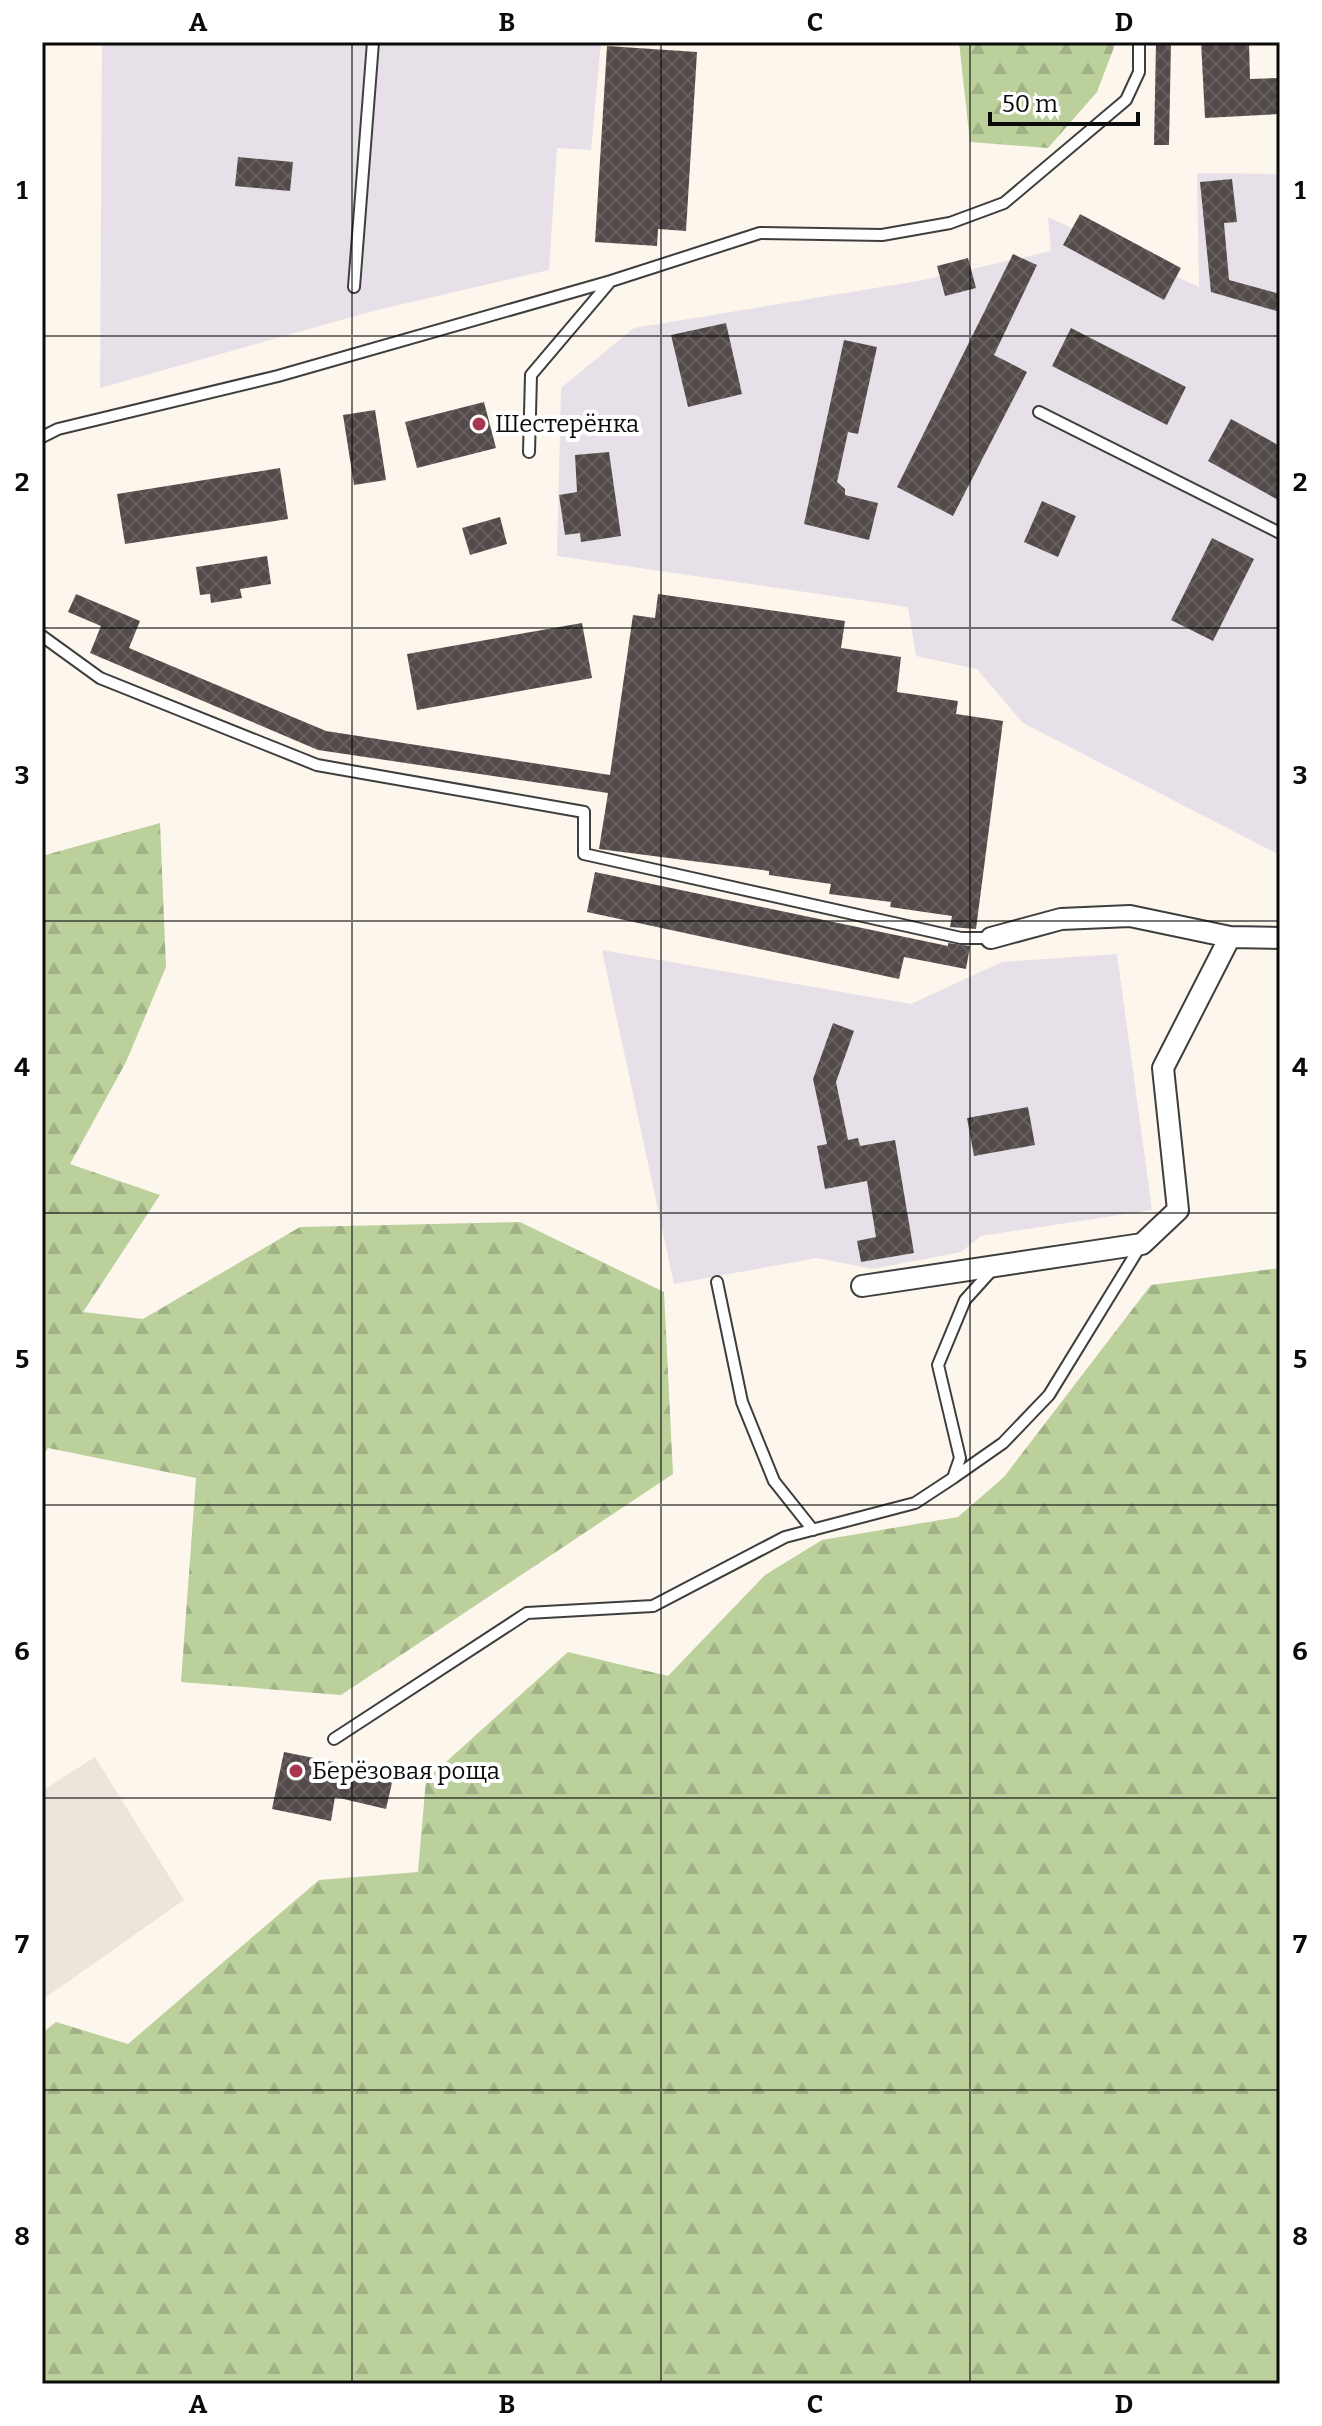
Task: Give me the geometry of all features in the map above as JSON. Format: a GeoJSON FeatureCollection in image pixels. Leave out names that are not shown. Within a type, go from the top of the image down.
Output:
{"type":"FeatureCollection","features":[{"type":"Feature","properties":{"kind":"street"},"geometry":{"type":"LineString","coordinates":[[991,938],[1061,919],[1130,916],[1230,937],[1280,938]]}},
{"type":"Feature","properties":{"kind":"street"},"geometry":{"type":"LineString","coordinates":[[862,1286],[1142,1244],[1178,1210],[1163,1068],[1230,937]]}},
{"type":"Feature","properties":{"kind":"lane"},"geometry":{"type":"LineString","coordinates":[[354,287],[373,42]]}},
{"type":"Feature","properties":{"kind":"lane"},"geometry":{"type":"LineString","coordinates":[[42,437],[58,429],[278,376],[611,281],[760,233],[882,235],[950,223],[1004,203],[1126,100],[1139,72],[1139,42]]}},
{"type":"Feature","properties":{"kind":"lane"},"geometry":{"type":"LineString","coordinates":[[529,452],[531,375],[611,281]]}},
{"type":"Feature","properties":{"kind":"lane"},"geometry":{"type":"LineString","coordinates":[[1039,412],[1280,533]]}},
{"type":"Feature","properties":{"kind":"lane"},"geometry":{"type":"LineString","coordinates":[[42,636],[100,678],[317,765],[584,812],[584,854],[961,938],[991,938]]}},
{"type":"Feature","properties":{"kind":"lane"},"geometry":{"type":"LineString","coordinates":[[334,1739],[527,1613],[653,1606],[785,1537],[915,1503],[1003,1443],[1049,1395],[1142,1244]]}},
{"type":"Feature","properties":{"kind":"lane"},"geometry":{"type":"LineString","coordinates":[[953,1478],[960,1458],[938,1365],[965,1300],[997,1265]]}},
{"type":"Feature","properties":{"kind":"lane"},"geometry":{"type":"LineString","coordinates":[[717,1282],[742,1402],[774,1481],[813,1530]]}},
{"type":"Feature","properties":{"kind":"shaded area"},"geometry":{"type":"Polygon","coordinates":[[[102,42],[601,42],[591,150],[557,148],[549,270],[373,311],[100,388],[102,42]]]}},
{"type":"Feature","properties":{"kind":"shaded area"},"geometry":{"type":"Polygon","coordinates":[[[1197,173],[1280,174],[1280,855],[1023,723],[977,669],[916,656],[908,607],[557,556],[561,388],[634,328],[923,280],[1051,251],[1048,217],[1199,287],[1197,173]]]}},
{"type":"Feature","properties":{"kind":"shaded area"},"geometry":{"type":"Polygon","coordinates":[[[602,950],[911,1004],[1002,962],[1117,954],[1152,1210],[981,1236],[961,1252],[873,1269],[817,1258],[674,1284],[602,950]]]}},
{"type":"Feature","properties":{"kind":"shaded area"},"geometry":{"type":"Polygon","coordinates":[[[95,1757],[184,1900],[42,2000],[42,1791],[95,1757]]]}},
{"type":"Feature","properties":{"kind":"green space"},"geometry":{"type":"Polygon","coordinates":[[[959,42],[1116,42],[1097,92],[1048,148],[970,142],[959,42]]]}},
{"type":"Feature","properties":{"kind":"green space"},"geometry":{"type":"Polygon","coordinates":[[[160,823],[166,967],[126,1062],[70,1164],[160,1195],[83,1312],[143,1319],[300,1227],[520,1222],[664,1292],[673,1474],[341,1695],[181,1682],[196,1478],[48,1448],[42,1457],[42,856],[160,823]]]}},
{"type":"Feature","properties":{"kind":"green space"},"geometry":{"type":"Polygon","coordinates":[[[1280,1268],[1280,2384],[42,2384],[42,2033],[56,2022],[128,2044],[319,1880],[418,1872],[426,1780],[568,1652],[668,1676],[765,1575],[822,1540],[958,1517],[1004,1477],[1151,1285],[1280,1268]]]}},
{"type":"Feature","properties":{"kind":"building"},"geometry":{"type":"Polygon","coordinates":[[[1156,42],[1171,42],[1169,145],[1154,145],[1156,42]]]}},
{"type":"Feature","properties":{"kind":"building"},"geometry":{"type":"Polygon","coordinates":[[[1201,42],[1249,42],[1250,79],[1280,78],[1280,114],[1205,118],[1201,42]]]}},
{"type":"Feature","properties":{"kind":"building"},"geometry":{"type":"Polygon","coordinates":[[[607,46],[697,52],[686,231],[658,229],[657,246],[595,242],[607,46]]]}},
{"type":"Feature","properties":{"kind":"building"},"geometry":{"type":"Polygon","coordinates":[[[238,157],[293,162],[290,191],[235,186],[238,157]]]}},
{"type":"Feature","properties":{"kind":"building"},"geometry":{"type":"Polygon","coordinates":[[[1232,179],[1237,222],[1224,223],[1229,280],[1280,294],[1280,312],[1211,292],[1200,182],[1232,179]]]}},
{"type":"Feature","properties":{"kind":"building"},"geometry":{"type":"Polygon","coordinates":[[[1080,214],[1181,268],[1164,300],[1063,245],[1080,214]]]}},
{"type":"Feature","properties":{"kind":"building"},"geometry":{"type":"Polygon","coordinates":[[[1013,254],[1037,265],[994,355],[1027,372],[953,516],[897,487],[1013,254]]]}},
{"type":"Feature","properties":{"kind":"building"},"geometry":{"type":"Polygon","coordinates":[[[968,258],[976,288],[945,296],[937,266],[968,258]]]}},
{"type":"Feature","properties":{"kind":"building"},"geometry":{"type":"Polygon","coordinates":[[[726,323],[742,394],[688,407],[671,335],[726,323]]]}},
{"type":"Feature","properties":{"kind":"building"},"geometry":{"type":"Polygon","coordinates":[[[1071,328],[1186,387],[1167,425],[1052,366],[1071,328]]]}},
{"type":"Feature","properties":{"kind":"building"},"geometry":{"type":"Polygon","coordinates":[[[844,340],[877,347],[858,434],[848,432],[837,482],[845,489],[845,495],[878,503],[869,540],[804,524],[844,340]]]}},
{"type":"Feature","properties":{"kind":"building"},"geometry":{"type":"Polygon","coordinates":[[[484,402],[496,448],[417,468],[405,422],[484,402]]]}},
{"type":"Feature","properties":{"kind":"building"},"geometry":{"type":"Polygon","coordinates":[[[375,410],[386,480],[354,485],[343,415],[375,410]]]}},
{"type":"Feature","properties":{"kind":"building"},"geometry":{"type":"Polygon","coordinates":[[[1231,419],[1280,446],[1280,501],[1208,461],[1231,419]]]}},
{"type":"Feature","properties":{"kind":"building"},"geometry":{"type":"Polygon","coordinates":[[[609,452],[621,536],[581,542],[580,533],[565,535],[559,495],[577,492],[575,455],[609,452]]]}},
{"type":"Feature","properties":{"kind":"building"},"geometry":{"type":"Polygon","coordinates":[[[280,468],[288,519],[125,544],[117,494],[280,468]]]}},
{"type":"Feature","properties":{"kind":"building"},"geometry":{"type":"Polygon","coordinates":[[[1042,501],[1076,516],[1058,557],[1024,542],[1042,501]]]}},
{"type":"Feature","properties":{"kind":"building"},"geometry":{"type":"Polygon","coordinates":[[[500,517],[507,544],[470,555],[462,528],[500,517]]]}},
{"type":"Feature","properties":{"kind":"building"},"geometry":{"type":"Polygon","coordinates":[[[1212,538],[1254,559],[1213,641],[1171,620],[1212,538]]]}},
{"type":"Feature","properties":{"kind":"building"},"geometry":{"type":"Polygon","coordinates":[[[267,556],[271,584],[240,589],[242,598],[211,603],[210,594],[200,595],[196,567],[267,556]]]}},
{"type":"Feature","properties":{"kind":"building"},"geometry":{"type":"Polygon","coordinates":[[[76,594],[140,621],[129,648],[326,731],[610,775],[633,615],[655,618],[658,594],[845,621],[841,648],[901,657],[897,692],[958,701],[956,714],[1003,721],[976,929],[950,927],[952,916],[890,907],[891,902],[829,894],[831,884],[769,875],[769,871],[599,849],[608,793],[318,750],[90,653],[101,626],[68,612],[76,594]]]}},
{"type":"Feature","properties":{"kind":"building"},"geometry":{"type":"Polygon","coordinates":[[[582,623],[592,678],[417,710],[407,654],[582,623]]]}},
{"type":"Feature","properties":{"kind":"building"},"geometry":{"type":"Polygon","coordinates":[[[595,872],[948,946],[948,943],[970,946],[966,969],[904,957],[899,979],[587,912],[595,872]]]}},
{"type":"Feature","properties":{"kind":"building"},"geometry":{"type":"Polygon","coordinates":[[[833,1023],[854,1031],[836,1082],[848,1140],[858,1138],[860,1146],[895,1140],[914,1253],[861,1262],[857,1241],[876,1237],[867,1181],[825,1189],[817,1146],[827,1144],[813,1079],[833,1023]]]}},
{"type":"Feature","properties":{"kind":"building"},"geometry":{"type":"Polygon","coordinates":[[[1028,1107],[1035,1145],[974,1156],[967,1118],[1028,1107]]]}},
{"type":"Feature","properties":{"kind":"building"},"geometry":{"type":"Polygon","coordinates":[[[284,1752],[394,1774],[386,1809],[335,1797],[331,1821],[272,1809],[284,1752]]]}},
{"type":"Feature","properties":{"kind":"place","name":"Шестерёнка"},"geometry":{"type":"Point","coordinates":[479,424]}},
{"type":"Feature","properties":{"kind":"place","name":"Берёзовая роща"},"geometry":{"type":"Point","coordinates":[296,1771]}}]}
